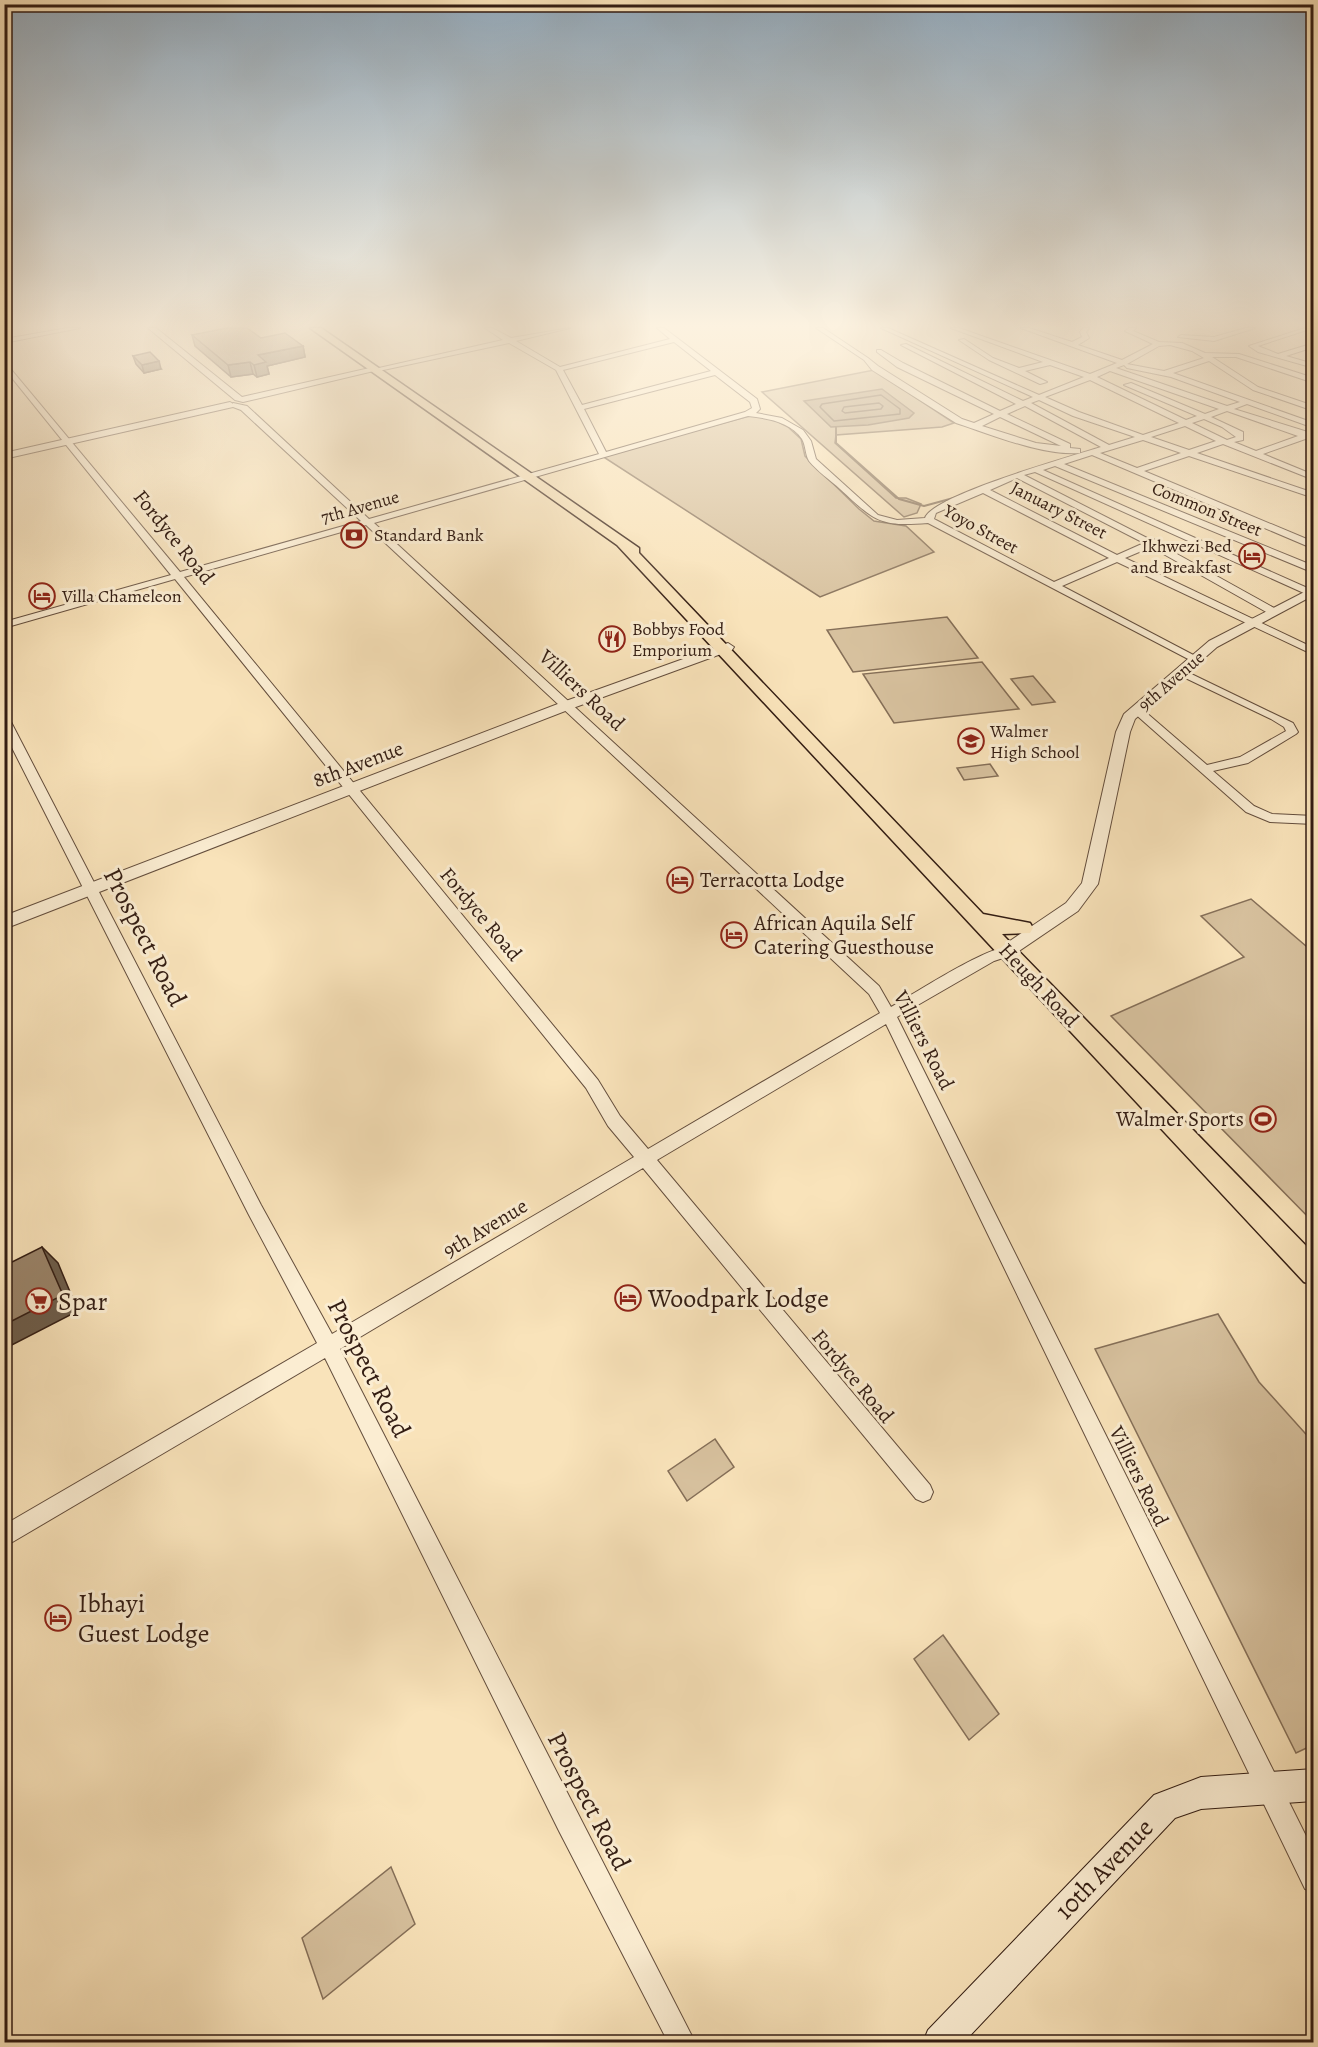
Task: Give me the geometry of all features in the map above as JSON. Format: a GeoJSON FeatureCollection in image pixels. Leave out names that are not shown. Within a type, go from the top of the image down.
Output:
{"type":"FeatureCollection","features":[{"type":"Feature","properties":{"kind":"main road","name":"Heugh Road"},"geometry":{"type":"LineString","coordinates":[[453,424],[529,475],[622,543],[724,648],[978,920],[998,950],[1314,1273]]}},
{"type":"Feature","properties":{"kind":"main road"},"geometry":{"type":"LineString","coordinates":[[978,920],[999,926],[1023,928]]}},
{"type":"Feature","properties":{"kind":"main road","name":"10th Avenue"},"geometry":{"type":"LineString","coordinates":[[940,2043],[1148,1821],[1165,1806],[1201,1793],[1314,1785]]}},
{"type":"Feature","properties":{"kind":"street","name":"Fordyce Road"},"geometry":{"type":"LineString","coordinates":[[54,424],[592,1084],[614,1121],[645,1160],[923,1492]]}},
{"type":"Feature","properties":{"kind":"street"},"geometry":{"type":"LineString","coordinates":[[4,456],[144,424]]}},
{"type":"Feature","properties":{"kind":"street","name":"Villiers Road"},"geometry":{"type":"LineString","coordinates":[[260,424],[862,976],[874,990],[889,1015],[1314,1880]]}},
{"type":"Feature","properties":{"kind":"street"},"geometry":{"type":"LineString","coordinates":[[588,424],[603,454]]}},
{"type":"Feature","properties":{"kind":"street","name":"7th Avenue"},"geometry":{"type":"LineString","coordinates":[[4,625],[713,424]]}},
{"type":"Feature","properties":{"kind":"street"},"geometry":{"type":"LineString","coordinates":[[784,424],[799,431],[807,441],[808,453],[813,460],[875,517],[897,523],[930,520]]}},
{"type":"Feature","properties":{"kind":"street"},"geometry":{"type":"LineString","coordinates":[[966,424],[1035,445],[1085,452]]}},
{"type":"Feature","properties":{"kind":"street"},"geometry":{"type":"LineString","coordinates":[[973,427],[979,424]]}},
{"type":"Feature","properties":{"kind":"street"},"geometry":{"type":"LineString","coordinates":[[1022,424],[1085,452],[1137,471],[1314,546]]}},
{"type":"Feature","properties":{"kind":"street"},"geometry":{"type":"LineString","coordinates":[[1063,424],[1107,447]]}},
{"type":"Feature","properties":{"kind":"street"},"geometry":{"type":"LineString","coordinates":[[1102,424],[1314,496]]}},
{"type":"Feature","properties":{"kind":"street","name":"Yoyo Street"},"geometry":{"type":"LineString","coordinates":[[1183,424],[1141,438],[1085,452],[1017,475],[933,511],[929,516],[930,520],[1053,586],[1196,659]]}},
{"type":"Feature","properties":{"kind":"street"},"geometry":{"type":"LineString","coordinates":[[1186,424],[1225,442],[1312,476]]}},
{"type":"Feature","properties":{"kind":"street"},"geometry":{"type":"LineString","coordinates":[[1137,471],[1239,438],[1240,434],[1218,424]]}},
{"type":"Feature","properties":{"kind":"street"},"geometry":{"type":"LineString","coordinates":[[1276,424],[1309,434]]}},
{"type":"Feature","properties":{"kind":"street"},"geometry":{"type":"LineString","coordinates":[[1256,454],[1309,434]]}},
{"type":"Feature","properties":{"kind":"street","name":"Common Street"},"geometry":{"type":"LineString","coordinates":[[1055,462],[1197,524],[1314,570]]}},
{"type":"Feature","properties":{"kind":"street"},"geometry":{"type":"LineString","coordinates":[[1034,469],[1175,534],[1311,591]]}},
{"type":"Feature","properties":{"kind":"street"},"geometry":{"type":"LineString","coordinates":[[1017,475],[1151,543],[1272,611]]}},
{"type":"Feature","properties":{"kind":"street","name":"January Street"},"geometry":{"type":"LineString","coordinates":[[982,489],[1250,624],[1314,652]]}},
{"type":"Feature","properties":{"kind":"street"},"geometry":{"type":"LineString","coordinates":[[1053,586],[1197,524],[1222,508]]}},
{"type":"Feature","properties":{"kind":"street","name":"9th Avenue"},"geometry":{"type":"LineString","coordinates":[[4,1537],[1071,907],[1090,884],[1123,732],[1129,717],[1213,644],[1311,591]]}},
{"type":"Feature","properties":{"kind":"street","name":"8th Avenue"},"geometry":{"type":"LineString","coordinates":[[4,923],[568,705],[724,648]]}},
{"type":"Feature","properties":{"kind":"street"},"geometry":{"type":"LineString","coordinates":[[1181,672],[1275,717],[1291,729],[1289,735],[1251,757],[1205,769]]}},
{"type":"Feature","properties":{"kind":"street"},"geometry":{"type":"LineString","coordinates":[[1138,711],[1255,812],[1277,819],[1314,820]]}},
{"type":"Feature","properties":{"kind":"street","name":"Prospect Road"},"geometry":{"type":"LineString","coordinates":[[4,720],[255,1210],[329,1347],[682,2043]]}},
{"type":"Feature","properties":{"kind":"street","name":"9th Avenue"},"geometry":{"type":"LineString","coordinates":[[998,950],[1023,928],[1062,903],[1095,865]]}},
{"type":"Feature","properties":{"kind":"shaded area"},"geometry":{"type":"Polygon","coordinates":[[[722,424],[781,424],[801,439],[805,456],[859,509],[874,521],[906,526],[934,552],[820,597],[602,456],[722,424]]]}},
{"type":"Feature","properties":{"kind":"shaded area"},"geometry":{"type":"Polygon","coordinates":[[[798,424],[952,424],[942,427],[836,435],[835,443],[896,498],[906,498],[921,504],[917,513],[904,517],[798,424]]]}},
{"type":"Feature","properties":{"kind":"shaded area"},"geometry":{"type":"Polygon","coordinates":[[[947,617],[978,658],[853,672],[827,630],[947,617]]]}},
{"type":"Feature","properties":{"kind":"shaded area"},"geometry":{"type":"Polygon","coordinates":[[[982,662],[1019,709],[894,723],[863,674],[982,662]]]}},
{"type":"Feature","properties":{"kind":"shaded area"},"geometry":{"type":"Polygon","coordinates":[[[1033,676],[1055,702],[1032,705],[1011,679],[1033,676]]]}},
{"type":"Feature","properties":{"kind":"shaded area"},"geometry":{"type":"Polygon","coordinates":[[[990,764],[998,776],[964,780],[957,768],[990,764]]]}},
{"type":"Feature","properties":{"kind":"shaded area","name":"Walmer Sports"},"geometry":{"type":"Polygon","coordinates":[[[1251,899],[1313,952],[1313,1222],[1111,1016],[1244,957],[1201,916],[1251,899]]]}},
{"type":"Feature","properties":{"kind":"shaded area"},"geometry":{"type":"Polygon","coordinates":[[[1218,1314],[1259,1382],[1313,1442],[1313,1745],[1296,1753],[1095,1349],[1218,1314]]]}},
{"type":"Feature","properties":{"kind":"shaded area"},"geometry":{"type":"Polygon","coordinates":[[[715,1439],[734,1467],[687,1501],[668,1471],[715,1439]]]}},
{"type":"Feature","properties":{"kind":"shaded area"},"geometry":{"type":"Polygon","coordinates":[[[943,1635],[999,1714],[969,1740],[914,1659],[943,1635]]]}},
{"type":"Feature","properties":{"kind":"shaded area"},"geometry":{"type":"Polygon","coordinates":[[[391,1867],[415,1924],[323,1999],[302,1938],[391,1867]]]}},
{"type":"Feature","properties":{"kind":"water"},"geometry":{"type":"Polygon","coordinates":[[[827,424],[877,424],[868,425],[831,427],[827,424]]]}},
{"type":"Feature","properties":{"kind":"building"},"geometry":{"type":"Polygon","coordinates":[[[42,1247],[63,1295],[4,1325],[4,1266],[42,1247]]]}},
{"type":"Feature","properties":{"kind":"waterway"},"geometry":{"type":"LineString","coordinates":[[836,427],[836,443],[899,499],[924,506],[957,497]]}},
{"type":"Feature","properties":{"kind":"place","name":"Standard Bank"},"geometry":{"type":"Point","coordinates":[354,535]}},
{"type":"Feature","properties":{"kind":"place","name":"Ikhwezi Bed and Breakfast"},"geometry":{"type":"Point","coordinates":[1252,556]}},
{"type":"Feature","properties":{"kind":"place","name":"Villa Chameleon"},"geometry":{"type":"Point","coordinates":[42,596]}},
{"type":"Feature","properties":{"kind":"place","name":"Bobbys Food Emporium"},"geometry":{"type":"Point","coordinates":[612,639]}},
{"type":"Feature","properties":{"kind":"place","name":"Walmer High School"},"geometry":{"type":"Point","coordinates":[971,741]}},
{"type":"Feature","properties":{"kind":"place","name":"Terracotta Lodge"},"geometry":{"type":"Point","coordinates":[680,880]}},
{"type":"Feature","properties":{"kind":"place","name":"African Aquila Self Catering Guesthouse"},"geometry":{"type":"Point","coordinates":[734,935]}},
{"type":"Feature","properties":{"kind":"place","name":"Walmer Sports"},"geometry":{"type":"Point","coordinates":[1263,1119]}},
{"type":"Feature","properties":{"kind":"place","name":"Woodpark Lodge"},"geometry":{"type":"Point","coordinates":[628,1298]}},
{"type":"Feature","properties":{"kind":"place","name":"Spar"},"geometry":{"type":"Point","coordinates":[39,1301]}},
{"type":"Feature","properties":{"kind":"place","name":"Ibhayi Guest Lodge"},"geometry":{"type":"Point","coordinates":[58,1618]}}]}
